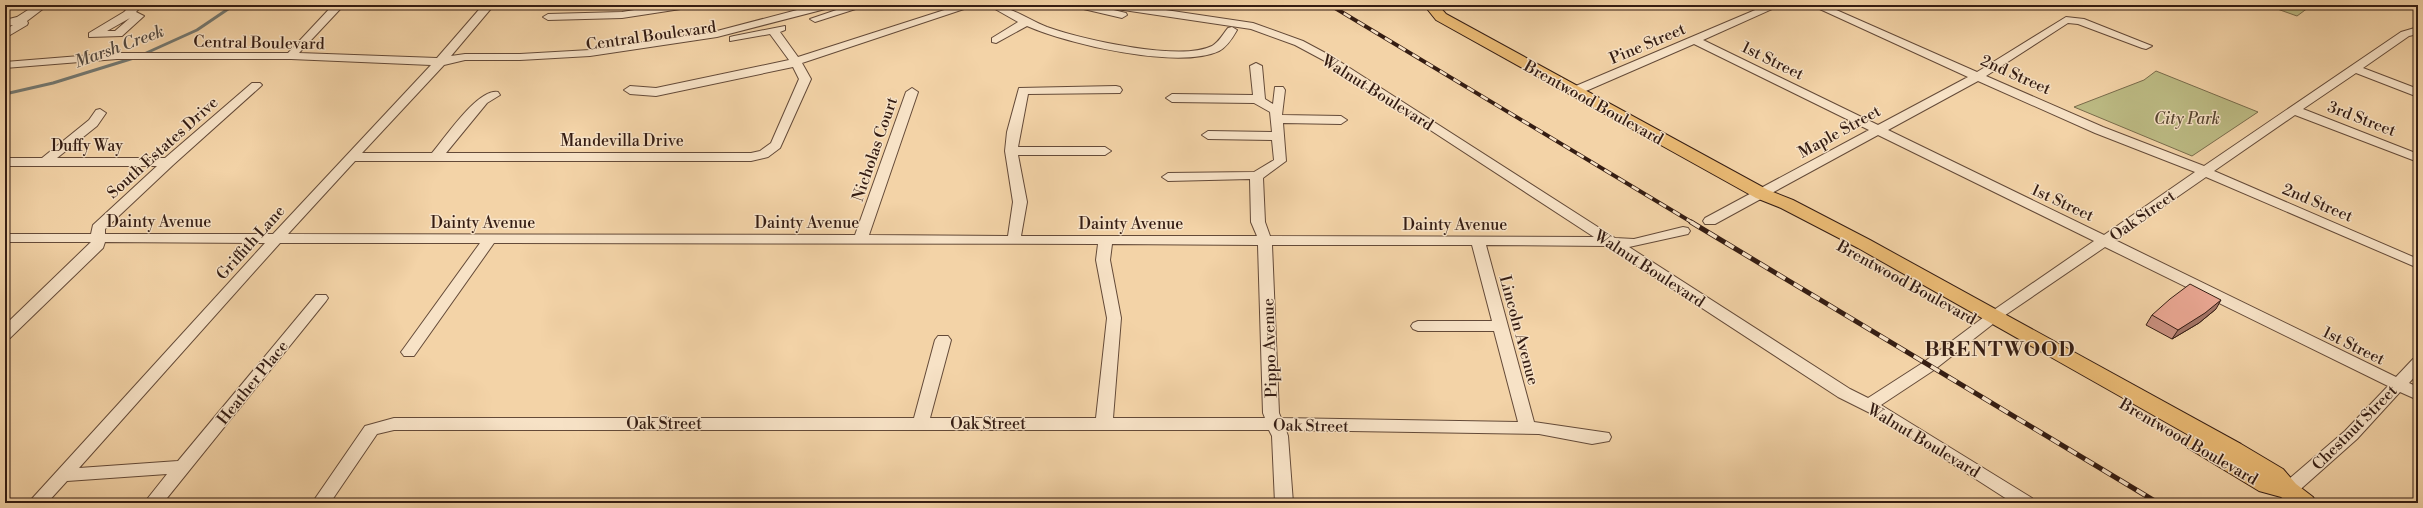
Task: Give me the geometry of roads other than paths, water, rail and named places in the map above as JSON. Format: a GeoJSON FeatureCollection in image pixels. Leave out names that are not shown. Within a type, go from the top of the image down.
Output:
{"type":"FeatureCollection","features":[{"type":"Feature","properties":{"kind":"main road","name":"Brentwood Boulevard"},"geometry":{"type":"LineString","coordinates":[[1430,5],[1441,17],[1762,194],[1787,204],[1864,244],[1988,320],[2268,485],[2296,497]]}},
{"type":"Feature","properties":{"kind":"street"},"geometry":{"type":"LineString","coordinates":[[5,6],[30,5]]}},
{"type":"Feature","properties":{"kind":"street"},"geometry":{"type":"LineString","coordinates":[[5,22],[20,20],[43,5]]}},
{"type":"Feature","properties":{"kind":"street"},"geometry":{"type":"LineString","coordinates":[[128,14],[137,5]]}},
{"type":"Feature","properties":{"kind":"street"},"geometry":{"type":"LineString","coordinates":[[291,56],[312,30],[339,5]]}},
{"type":"Feature","properties":{"kind":"street","name":"Griffith Lane"},"geometry":{"type":"LineString","coordinates":[[37,503],[277,238],[440,62],[489,5]]}},
{"type":"Feature","properties":{"kind":"street"},"geometry":{"type":"LineString","coordinates":[[548,17],[622,15],[686,5]]}},
{"type":"Feature","properties":{"kind":"street"},"geometry":{"type":"LineString","coordinates":[[784,5],[794,15]]}},
{"type":"Feature","properties":{"kind":"street","name":"Central Boulevard"},"geometry":{"type":"LineString","coordinates":[[5,65],[117,56],[291,56],[440,62],[465,57],[520,57],[590,53],[654,45],[717,34],[829,5]]}},
{"type":"Feature","properties":{"kind":"street","name":"Central Boulevard"},"geometry":{"type":"LineString","coordinates":[[440,62],[456,67],[562,63],[635,56],[696,47],[773,30],[863,5]]}},
{"type":"Feature","properties":{"kind":"street"},"geometry":{"type":"LineString","coordinates":[[630,90],[656,92],[796,62],[970,5]]}},
{"type":"Feature","properties":{"kind":"street"},"geometry":{"type":"LineString","coordinates":[[993,5],[1026,22],[1060,34],[1103,45],[1178,54],[1202,52],[1215,48],[1232,30]]}},
{"type":"Feature","properties":{"kind":"street","name":"Walnut Boulevard"},"geometry":{"type":"LineString","coordinates":[[1080,5],[1124,16],[1273,35]]}},
{"type":"Feature","properties":{"kind":"street","name":"Walnut Boulevard"},"geometry":{"type":"LineString","coordinates":[[1110,5],[1253,26],[1273,35],[1299,43],[1327,58],[1844,393],[1905,424],[2026,503]]}},
{"type":"Feature","properties":{"kind":"street","name":"Pine Street"},"geometry":{"type":"LineString","coordinates":[[1575,91],[1776,5]]}},
{"type":"Feature","properties":{"kind":"street","name":"2nd Street"},"geometry":{"type":"LineString","coordinates":[[1816,5],[1982,74]]}},
{"type":"Feature","properties":{"kind":"street","name":"2nd Street"},"geometry":{"type":"LineString","coordinates":[[1835,5],[1879,24],[2099,130],[2204,171],[2418,264]]}},
{"type":"Feature","properties":{"kind":"street"},"geometry":{"type":"LineString","coordinates":[[1843,17],[1871,25],[1879,24]]}},
{"type":"Feature","properties":{"kind":"street"},"geometry":{"type":"LineString","coordinates":[[5,35],[23,23],[20,20]]}},
{"type":"Feature","properties":{"kind":"street","name":"Maple Street"},"geometry":{"type":"LineString","coordinates":[[1710,221],[1982,74],[2066,20],[2080,21],[2146,46]]}},
{"type":"Feature","properties":{"kind":"street"},"geometry":{"type":"LineString","coordinates":[[996,40],[1026,22]]}},
{"type":"Feature","properties":{"kind":"street","name":"Mandevilla Drive"},"geometry":{"type":"LineString","coordinates":[[352,157],[757,156],[776,145],[805,79],[796,62],[773,30]]}},
{"type":"Feature","properties":{"kind":"street","name":"Oak Street"},"geometry":{"type":"LineString","coordinates":[[1869,405],[1929,366],[1988,320],[2404,34],[2418,30]]}},
{"type":"Feature","properties":{"kind":"street","name":"1st Street"},"geometry":{"type":"LineString","coordinates":[[1694,40],[2418,394]]}},
{"type":"Feature","properties":{"kind":"street"},"geometry":{"type":"LineString","coordinates":[[1256,66],[1258,99]]}},
{"type":"Feature","properties":{"kind":"street"},"geometry":{"type":"LineString","coordinates":[[2354,69],[2418,93]]}},
{"type":"Feature","properties":{"kind":"street","name":"South Estates Drive"},"geometry":{"type":"LineString","coordinates":[[5,334],[98,245],[98,228],[168,162],[256,85]]}},
{"type":"Feature","properties":{"kind":"street"},"geometry":{"type":"LineString","coordinates":[[1014,239],[1020,202],[1011,151],[1013,132],[1023,91],[1116,90]]}},
{"type":"Feature","properties":{"kind":"street"},"geometry":{"type":"LineString","coordinates":[[1168,177],[1249,175],[1256,177],[1280,161],[1276,115],[1279,104],[1278,90]]}},
{"type":"Feature","properties":{"kind":"street","name":"Nicholas Court"},"geometry":{"type":"LineString","coordinates":[[861,239],[912,92]]}},
{"type":"Feature","properties":{"kind":"street"},"geometry":{"type":"LineString","coordinates":[[436,157],[483,100],[494,95]]}},
{"type":"Feature","properties":{"kind":"street"},"geometry":{"type":"LineString","coordinates":[[1172,98],[1258,99],[1276,115],[1341,120]]}},
{"type":"Feature","properties":{"kind":"street","name":"3rd Street"},"geometry":{"type":"LineString","coordinates":[[2294,110],[2418,158]]}},
{"type":"Feature","properties":{"kind":"street"},"geometry":{"type":"LineString","coordinates":[[46,161],[92,123],[100,113]]}},
{"type":"Feature","properties":{"kind":"street"},"geometry":{"type":"LineString","coordinates":[[1208,135],[1278,136]]}},
{"type":"Feature","properties":{"kind":"street"},"geometry":{"type":"LineString","coordinates":[[1011,151],[1105,151]]}},
{"type":"Feature","properties":{"kind":"street","name":"Duffy Way"},"geometry":{"type":"LineString","coordinates":[[5,162],[168,162]]}},
{"type":"Feature","properties":{"kind":"street","name":"Pippo Avenue"},"geometry":{"type":"LineString","coordinates":[[1256,177],[1258,222],[1264,240],[1271,413],[1280,436],[1284,503]]}},
{"type":"Feature","properties":{"kind":"street"},"geometry":{"type":"LineString","coordinates":[[1609,242],[1634,243],[1683,231]]}},
{"type":"Feature","properties":{"kind":"street","name":"Dainty Avenue"},"geometry":{"type":"LineString","coordinates":[[5,238],[1014,239],[1609,242]]}},
{"type":"Feature","properties":{"kind":"street"},"geometry":{"type":"LineString","coordinates":[[409,352],[490,239]]}},
{"type":"Feature","properties":{"kind":"street"},"geometry":{"type":"LineString","coordinates":[[1104,424],[1114,318],[1103,260],[1106,240]]}},
{"type":"Feature","properties":{"kind":"street","name":"Lincoln Avenue"},"geometry":{"type":"LineString","coordinates":[[1478,241],[1526,427]]}},
{"type":"Feature","properties":{"kind":"street","name":"Heather Place"},"geometry":{"type":"LineString","coordinates":[[153,503],[321,298]]}},
{"type":"Feature","properties":{"kind":"street"},"geometry":{"type":"LineString","coordinates":[[1418,326],[1500,326]]}},
{"type":"Feature","properties":{"kind":"street"},"geometry":{"type":"LineString","coordinates":[[921,423],[943,340]]}},
{"type":"Feature","properties":{"kind":"street","name":"Chestnut Street"},"geometry":{"type":"LineString","coordinates":[[2296,497],[2351,434],[2418,363]]}},
{"type":"Feature","properties":{"kind":"street","name":"Oak Street"},"geometry":{"type":"LineString","coordinates":[[321,503],[371,430],[394,424],[1275,424],[1526,427],[1592,438],[1603,437]]}},
{"type":"Feature","properties":{"kind":"street"},"geometry":{"type":"LineString","coordinates":[[63,475],[183,467]]}},
{"type":"Feature","properties":{"kind":"waterway","name":"Marsh Creek"},"geometry":{"type":"LineString","coordinates":[[144,54],[197,30],[234,5]]}},
{"type":"Feature","properties":{"kind":"waterway","name":"Marsh Creek"},"geometry":{"type":"LineString","coordinates":[[5,94],[53,83],[137,57]]}},
{"type":"Feature","properties":{"kind":"railway"},"geometry":{"type":"LineString","coordinates":[[1330,5],[1693,223]]}},
{"type":"Feature","properties":{"kind":"railway"},"geometry":{"type":"LineString","coordinates":[[1691,222],[2158,503]]}},
{"type":"Feature","properties":{"kind":"district","name":"BRENTWOOD"},"geometry":{"type":"Point","coordinates":[2000,349]}},
{"type":"Feature","properties":{"kind":"park label","name":"City Park"},"geometry":{"type":"Point","coordinates":[2187,118]}}]}
